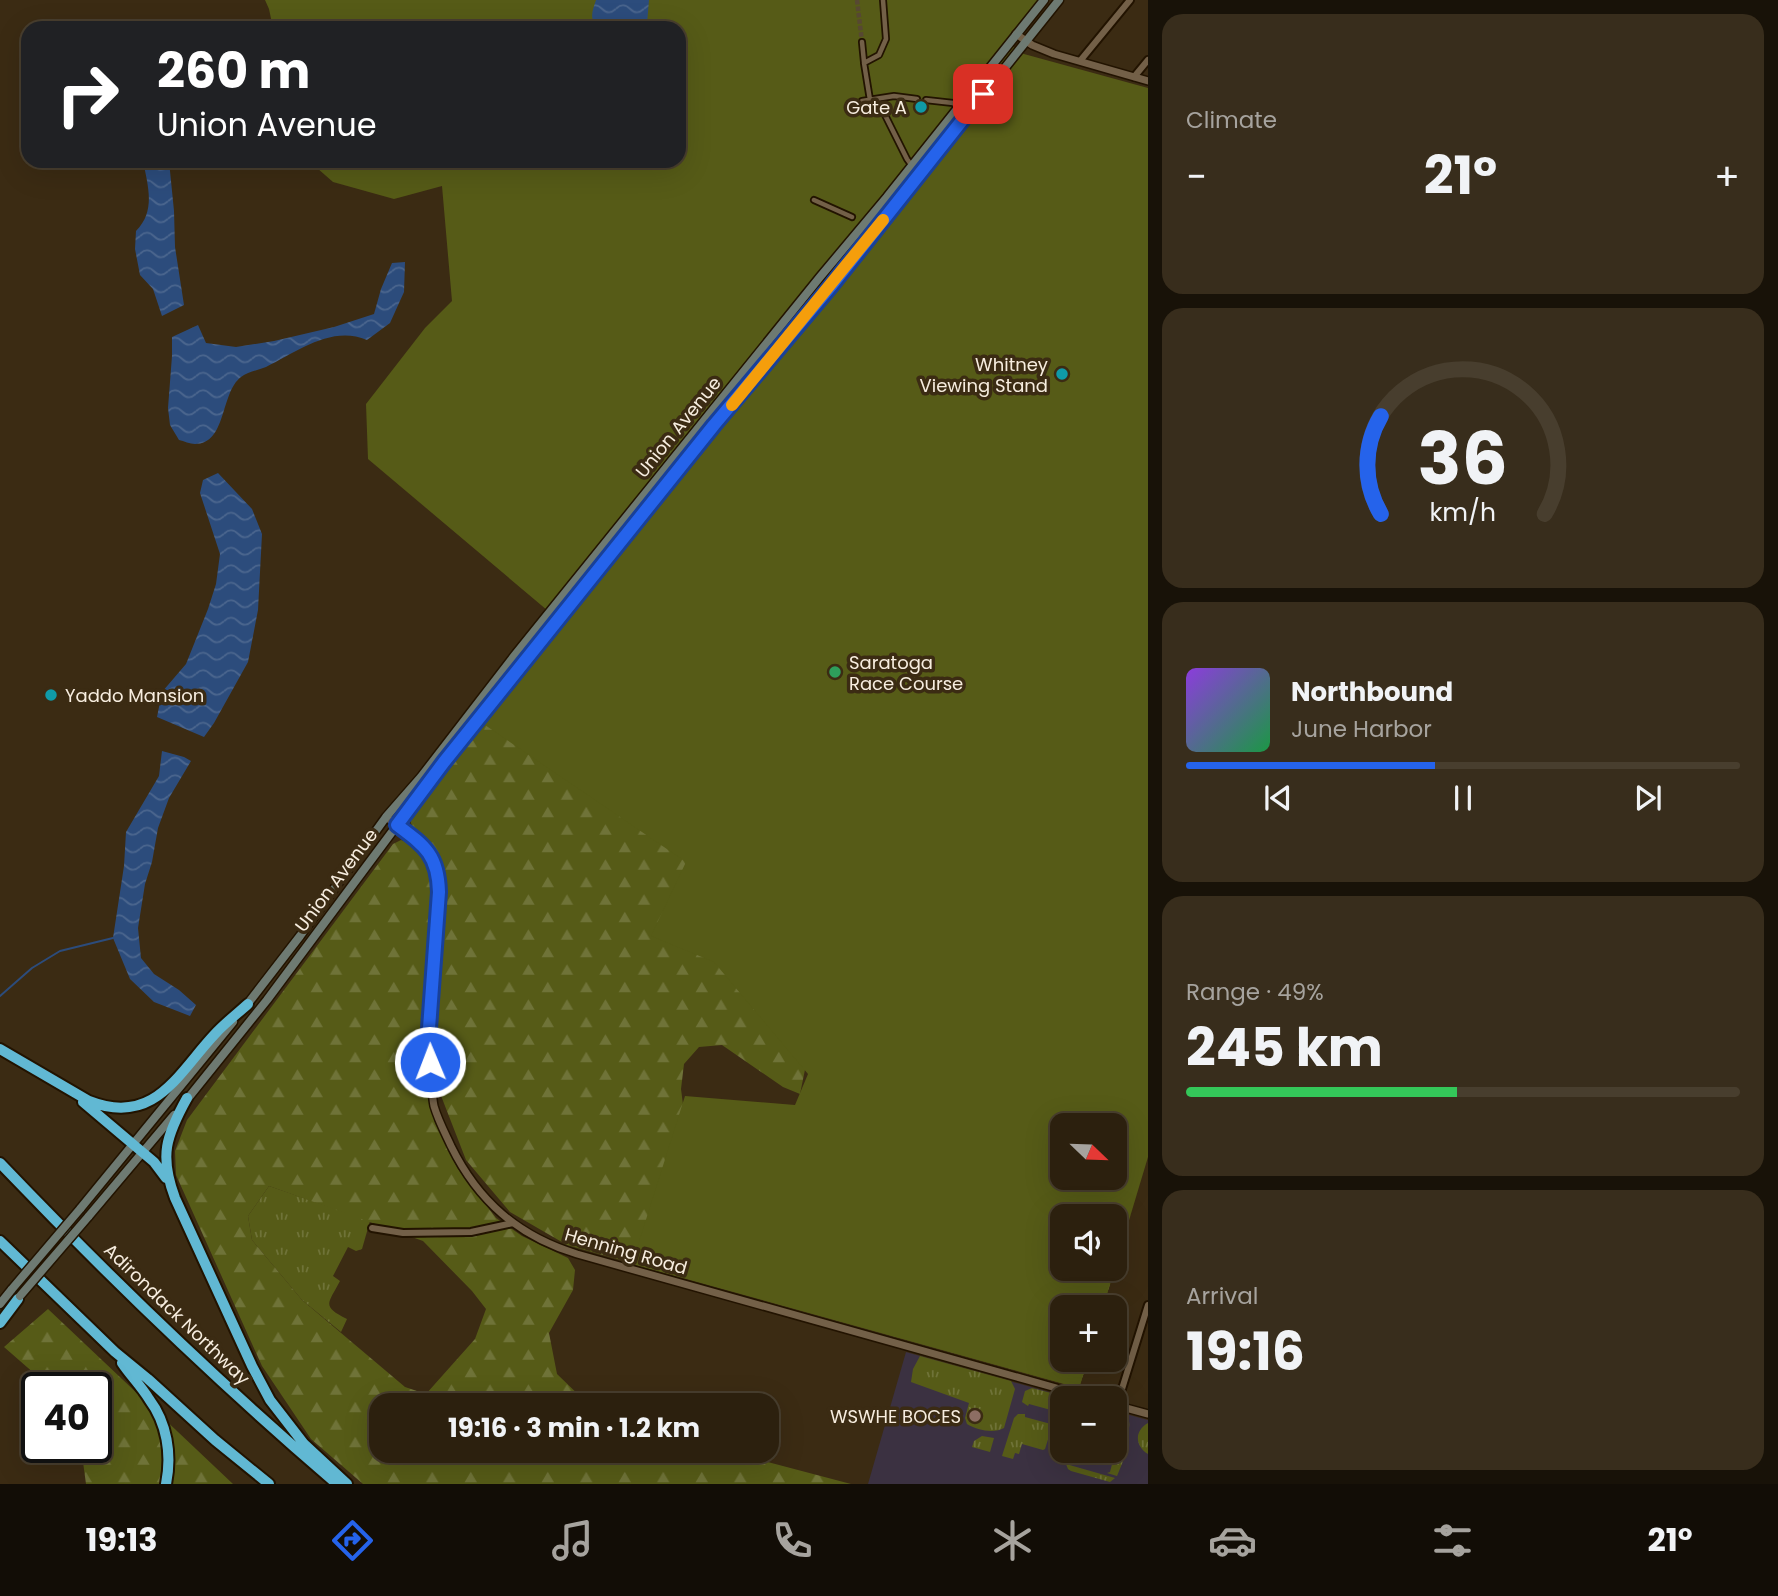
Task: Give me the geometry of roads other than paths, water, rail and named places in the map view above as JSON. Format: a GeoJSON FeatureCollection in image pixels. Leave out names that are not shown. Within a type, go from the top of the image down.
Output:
{"type":"FeatureCollection","features":[{"type":"Feature","properties":{"kind":"highway"},"geometry":{"type":"LineString","coordinates":[[0,1049],[89,1101],[125,1108],[145,1103],[166,1090],[216,1033],[248,1004]]}},
{"type":"Feature","properties":{"kind":"highway"},"geometry":{"type":"LineString","coordinates":[[58,1083],[160,1168],[171,1186],[261,1385],[278,1412],[304,1444],[348,1484]]}},
{"type":"Feature","properties":{"kind":"highway"},"geometry":{"type":"LineString","coordinates":[[171,1186],[166,1167],[166,1147],[187,1098]]}},
{"type":"Feature","properties":{"kind":"highway","name":"Adirondack Northway"},"geometry":{"type":"LineString","coordinates":[[0,1163],[179,1342],[337,1484]]}},
{"type":"Feature","properties":{"kind":"highway"},"geometry":{"type":"LineString","coordinates":[[0,1241],[115,1352],[269,1484]]}},
{"type":"Feature","properties":{"kind":"highway"},"geometry":{"type":"LineString","coordinates":[[0,1323],[17,1295]]}},
{"type":"Feature","properties":{"kind":"highway"},"geometry":{"type":"LineString","coordinates":[[115,1352],[161,1419],[168,1448],[166,1484]]}},
{"type":"Feature","properties":{"kind":"main road","name":"Union Avenue"},"geometry":{"type":"LineString","coordinates":[[0,1317],[80,1209],[248,1004],[386,817],[421,777],[515,655],[1044,0]]}},
{"type":"Feature","properties":{"kind":"main road","name":"Union Avenue"},"geometry":{"type":"LineString","coordinates":[[0,1304],[17,1295],[144,1153],[267,1000],[444,762],[697,447],[831,286],[1059,0]]}},
{"type":"Feature","properties":{"kind":"street"},"geometry":{"type":"LineString","coordinates":[[864,63],[879,55],[886,39],[883,0]]}},
{"type":"Feature","properties":{"kind":"street"},"geometry":{"type":"LineString","coordinates":[[1080,61],[1130,0]]}},
{"type":"Feature","properties":{"kind":"street"},"geometry":{"type":"LineString","coordinates":[[1016,34],[1054,54],[1148,80]]}},
{"type":"Feature","properties":{"kind":"street"},"geometry":{"type":"LineString","coordinates":[[862,42],[870,100],[882,109],[912,166]]}},
{"type":"Feature","properties":{"kind":"street"},"geometry":{"type":"LineString","coordinates":[[1134,77],[1148,60]]}},
{"type":"Feature","properties":{"kind":"street"},"geometry":{"type":"LineString","coordinates":[[862,101],[894,96],[917,99]]}},
{"type":"Feature","properties":{"kind":"street"},"geometry":{"type":"LineString","coordinates":[[926,100],[953,103],[967,115]]}},
{"type":"Feature","properties":{"kind":"street"},"geometry":{"type":"LineString","coordinates":[[814,200],[852,217]]}},
{"type":"Feature","properties":{"kind":"street","name":"Henning Road"},"geometry":{"type":"LineString","coordinates":[[386,817],[424,847],[439,873],[428,1042],[434,1105],[463,1168],[502,1215],[536,1238],[557,1248],[1050,1386]]}},
{"type":"Feature","properties":{"kind":"street"},"geometry":{"type":"LineString","coordinates":[[372,1228],[403,1233],[471,1232],[513,1223]]}},
{"type":"Feature","properties":{"kind":"street"},"geometry":{"type":"LineString","coordinates":[[1122,1386],[1148,1305]]}},
{"type":"Feature","properties":{"kind":"street"},"geometry":{"type":"LineString","coordinates":[[1127,1408],[1148,1414]]}},
{"type":"Feature","properties":{"kind":"water"},"geometry":{"type":"Polygon","coordinates":[[[596,0],[649,0],[647,21],[594,21],[596,0]]]}},
{"type":"Feature","properties":{"kind":"water"},"geometry":{"type":"Polygon","coordinates":[[[144,168],[170,168],[175,247],[184,305],[162,316],[153,289],[140,275],[135,249],[136,231],[148,207],[144,168]]]}},
{"type":"Feature","properties":{"kind":"water"},"geometry":{"type":"Polygon","coordinates":[[[405,262],[404,292],[390,323],[367,340],[354,336],[327,338],[244,375],[234,384],[213,436],[205,442],[195,444],[179,440],[170,425],[168,408],[172,337],[198,325],[206,343],[236,347],[334,327],[374,314],[392,263],[405,262]]]}},
{"type":"Feature","properties":{"kind":"water"},"geometry":{"type":"Polygon","coordinates":[[[218,473],[252,509],[262,534],[258,610],[248,662],[204,737],[157,717],[162,692],[186,664],[216,584],[220,554],[200,493],[203,480],[218,473]]]}},
{"type":"Feature","properties":{"kind":"water"},"geometry":{"type":"Polygon","coordinates":[[[162,751],[191,761],[169,798],[158,828],[138,928],[141,958],[154,974],[196,1005],[190,1016],[154,1002],[130,979],[113,938],[124,866],[126,832],[159,776],[162,751]]]}},
{"type":"Feature","properties":{"kind":"waterway"},"geometry":{"type":"LineString","coordinates":[[0,996],[32,968],[60,951],[113,938]]}},
{"type":"Feature","properties":{"kind":"tunnel"},"geometry":{"type":"LineString","coordinates":[[857,0],[862,42]]}},
{"type":"Feature","properties":{"kind":"place","name":"Gate A"},"geometry":{"type":"Point","coordinates":[921,107]}},
{"type":"Feature","properties":{"kind":"place","name":"Whitney Viewing Stand"},"geometry":{"type":"Point","coordinates":[1062,374]}},
{"type":"Feature","properties":{"kind":"place","name":"Saratoga Race Course"},"geometry":{"type":"Point","coordinates":[835,672]}},
{"type":"Feature","properties":{"kind":"place","name":"Yaddo Mansion"},"geometry":{"type":"Point","coordinates":[51,695]}},
{"type":"Feature","properties":{"kind":"place","name":"WSWHE BOCES"},"geometry":{"type":"Point","coordinates":[975,1416]}}]}
